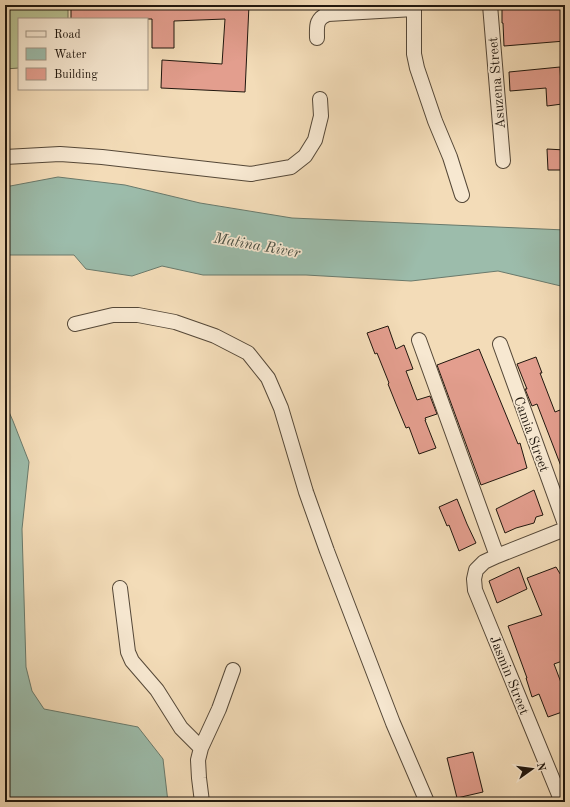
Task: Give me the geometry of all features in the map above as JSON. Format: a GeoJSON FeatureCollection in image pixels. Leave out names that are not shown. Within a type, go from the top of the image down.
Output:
{"type":"FeatureCollection","features":[{"type":"Feature","properties":{"kind":"street","name":"Asuzena Street"},"geometry":{"type":"LineString","coordinates":[[490,5],[503,161]]}},
{"type":"Feature","properties":{"kind":"street"},"geometry":{"type":"LineString","coordinates":[[317,38],[317,25],[319,20],[328,14],[414,7],[414,54],[417,68],[434,121],[452,164],[462,195]]}},
{"type":"Feature","properties":{"kind":"street"},"geometry":{"type":"LineString","coordinates":[[5,157],[60,154],[102,157],[251,174],[291,167],[305,156],[315,140],[321,116],[320,99]]}},
{"type":"Feature","properties":{"kind":"street"},"geometry":{"type":"LineString","coordinates":[[75,324],[113,315],[138,315],[175,322],[215,336],[248,353],[268,378],[281,408],[306,492],[327,551],[393,723],[426,802]]}},
{"type":"Feature","properties":{"kind":"street"},"geometry":{"type":"LineString","coordinates":[[419,340],[496,556],[565,529]]}},
{"type":"Feature","properties":{"kind":"street","name":"Camia Street"},"geometry":{"type":"LineString","coordinates":[[500,344],[565,524]]}},
{"type":"Feature","properties":{"kind":"street","name":"Jasmin Street"},"geometry":{"type":"LineString","coordinates":[[496,556],[484,562],[476,570],[474,579],[475,590],[562,802]]}},
{"type":"Feature","properties":{"kind":"street"},"geometry":{"type":"LineString","coordinates":[[120,588],[128,652],[132,661],[157,690],[181,728],[201,748]]}},
{"type":"Feature","properties":{"kind":"street"},"geometry":{"type":"LineString","coordinates":[[202,802],[198,760],[201,748],[208,735],[234,670]]}},
{"type":"Feature","properties":{"kind":"green space"},"geometry":{"type":"Polygon","coordinates":[[[5,5],[68,5],[68,18],[18,18],[18,68],[5,69],[5,5]]]}},
{"type":"Feature","properties":{"kind":"water","name":"Matina River"},"geometry":{"type":"Polygon","coordinates":[[[58,177],[125,185],[200,203],[292,218],[565,230],[565,287],[498,271],[411,281],[306,275],[203,275],[162,266],[132,276],[86,269],[74,255],[5,255],[5,187],[58,177]]]}},
{"type":"Feature","properties":{"kind":"water"},"geometry":{"type":"Polygon","coordinates":[[[5,403],[29,462],[22,529],[26,667],[32,691],[44,709],[138,727],[163,759],[168,802],[5,802],[5,403]]]}},
{"type":"Feature","properties":{"kind":"building"},"geometry":{"type":"Polygon","coordinates":[[[71,5],[249,5],[245,92],[161,88],[162,60],[222,64],[225,19],[174,21],[174,48],[152,48],[152,19],[71,18],[71,5]]]}},
{"type":"Feature","properties":{"kind":"building"},"geometry":{"type":"Polygon","coordinates":[[[502,5],[563,5],[565,41],[504,46],[502,5]]]}},
{"type":"Feature","properties":{"kind":"building"},"geometry":{"type":"Polygon","coordinates":[[[560,67],[562,104],[547,106],[546,88],[510,91],[509,72],[560,67]]]}},
{"type":"Feature","properties":{"kind":"building"},"geometry":{"type":"Polygon","coordinates":[[[547,149],[565,150],[565,170],[548,170],[547,149]]]}},
{"type":"Feature","properties":{"kind":"building"},"geometry":{"type":"Polygon","coordinates":[[[388,326],[396,349],[404,345],[413,369],[406,371],[417,400],[430,396],[437,414],[425,418],[436,448],[419,454],[409,427],[406,428],[377,353],[375,354],[367,333],[388,326]]]}},
{"type":"Feature","properties":{"kind":"building"},"geometry":{"type":"Polygon","coordinates":[[[479,349],[518,444],[520,443],[527,468],[481,485],[437,365],[479,349]]]}},
{"type":"Feature","properties":{"kind":"building"},"geometry":{"type":"Polygon","coordinates":[[[536,357],[542,373],[540,373],[555,412],[560,410],[565,423],[565,474],[537,404],[532,406],[517,364],[536,357]]]}},
{"type":"Feature","properties":{"kind":"building"},"geometry":{"type":"Polygon","coordinates":[[[534,490],[543,515],[536,517],[534,523],[505,533],[496,509],[534,490]]]}},
{"type":"Feature","properties":{"kind":"building"},"geometry":{"type":"Polygon","coordinates":[[[457,499],[476,543],[459,551],[449,525],[447,526],[439,507],[457,499]]]}},
{"type":"Feature","properties":{"kind":"building"},"geometry":{"type":"Polygon","coordinates":[[[519,567],[527,589],[497,603],[489,581],[519,567]]]}},
{"type":"Feature","properties":{"kind":"building"},"geometry":{"type":"Polygon","coordinates":[[[556,567],[565,582],[565,660],[554,664],[565,693],[565,711],[548,717],[539,694],[532,697],[527,678],[508,626],[542,615],[527,578],[556,567]]]}},
{"type":"Feature","properties":{"kind":"building"},"geometry":{"type":"Polygon","coordinates":[[[473,752],[483,792],[457,798],[447,758],[473,752]]]}}]}
